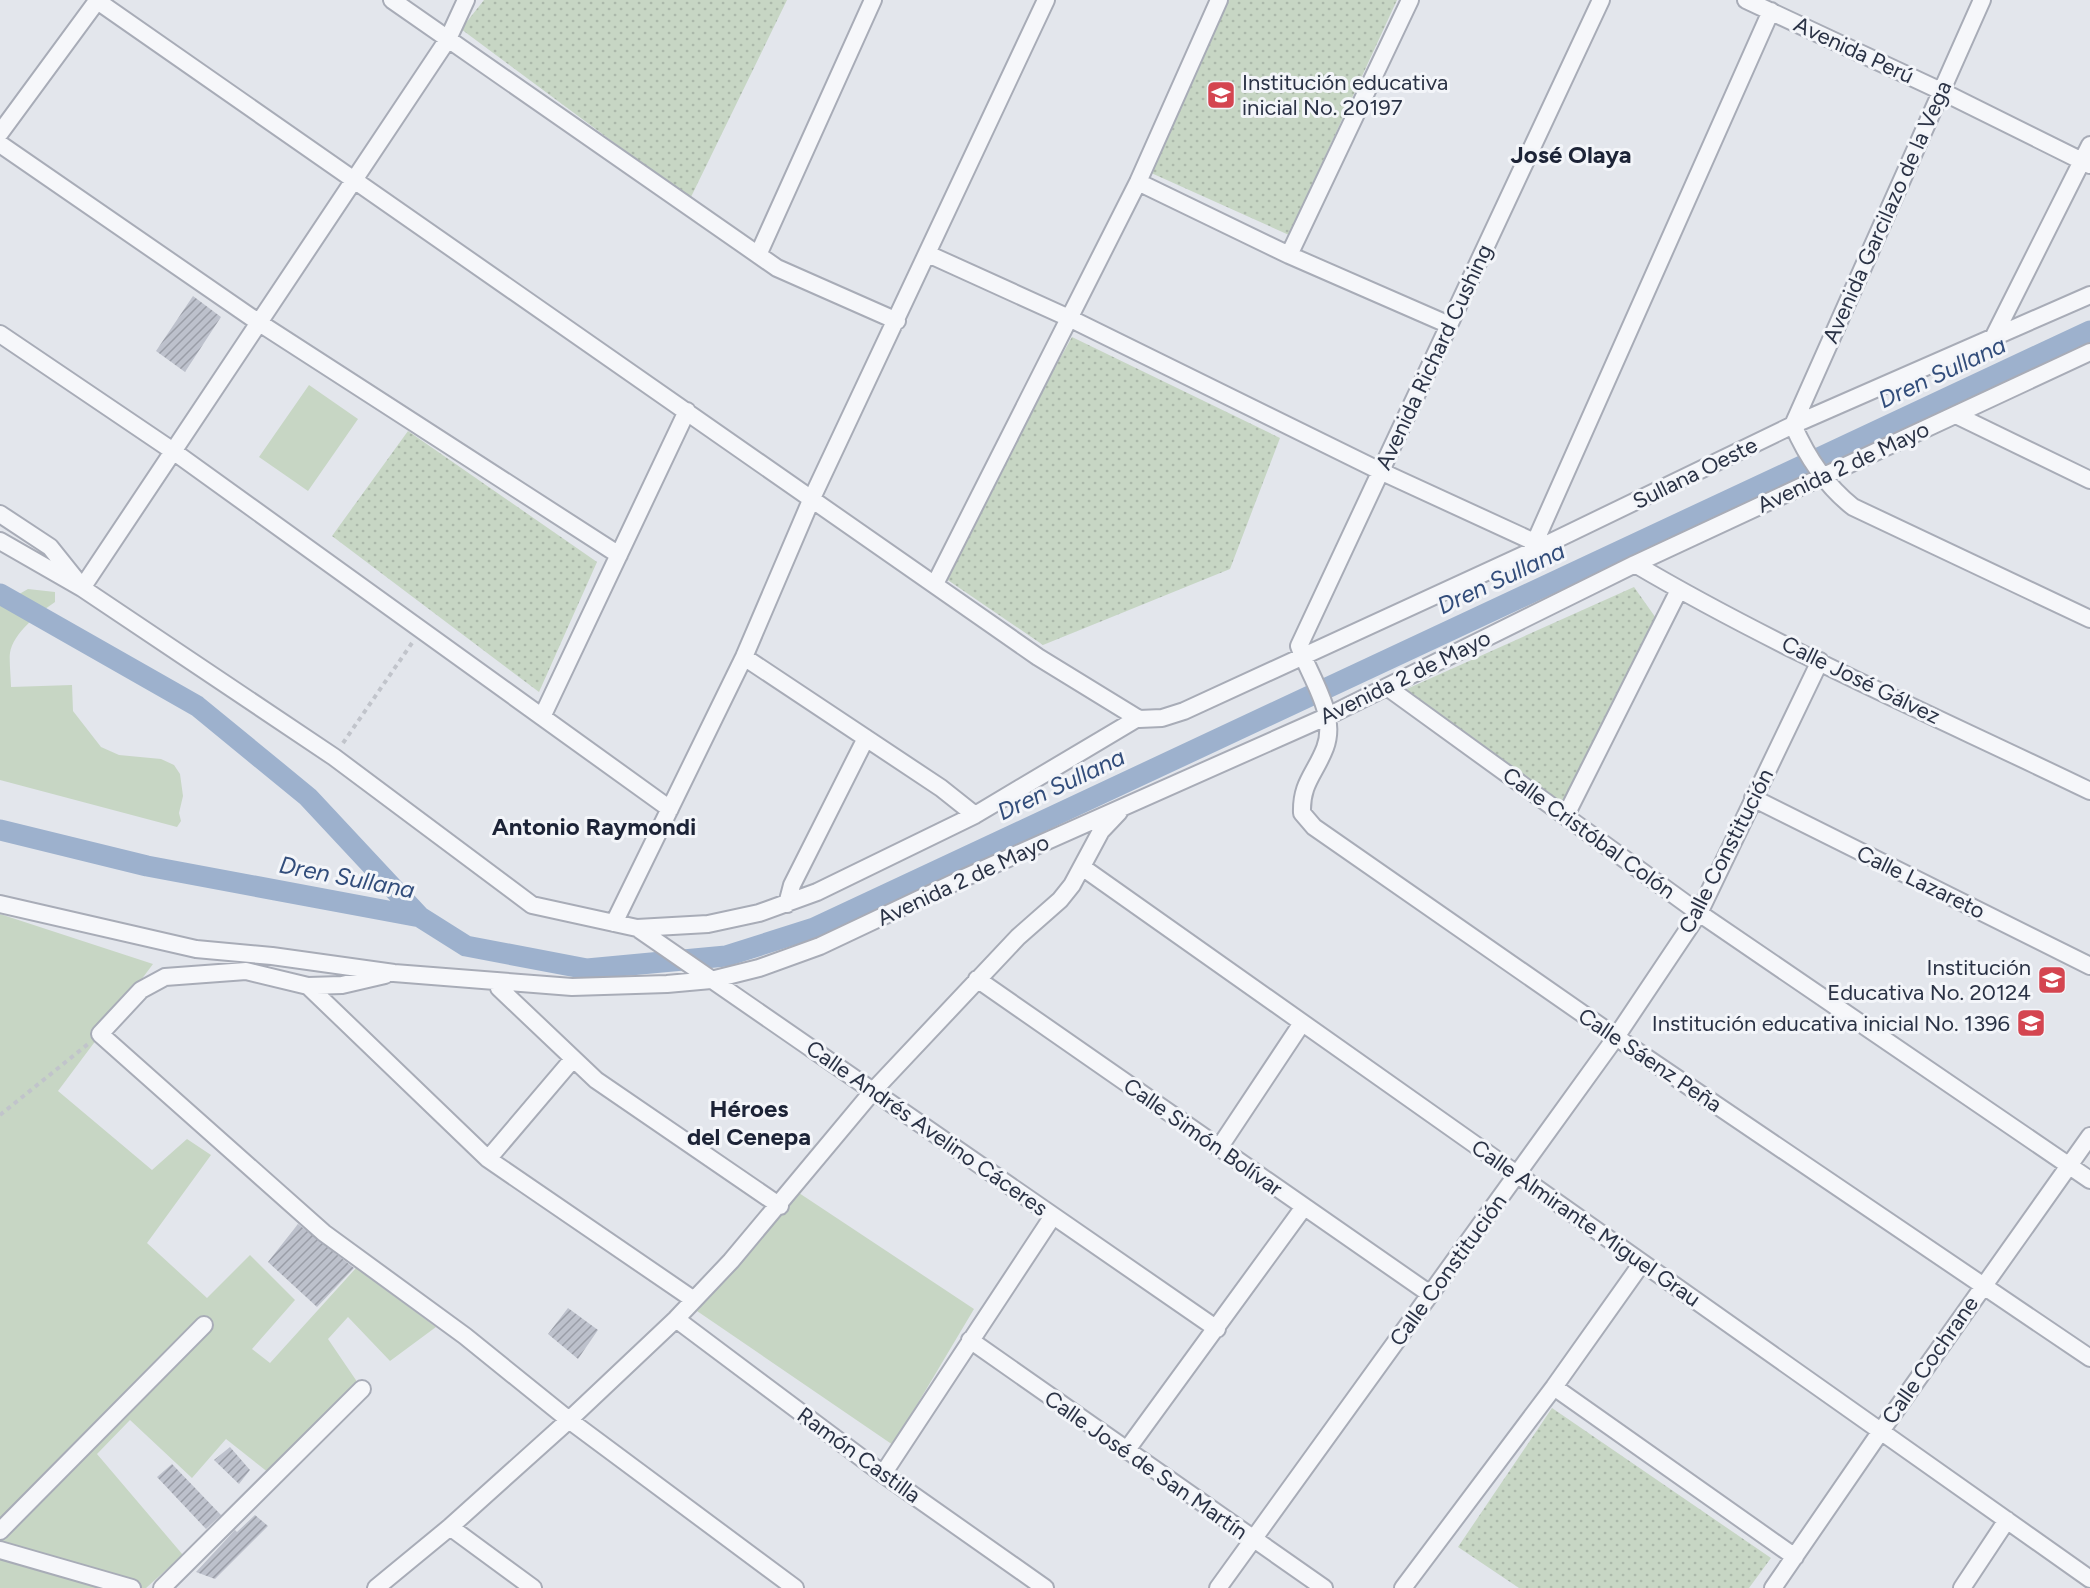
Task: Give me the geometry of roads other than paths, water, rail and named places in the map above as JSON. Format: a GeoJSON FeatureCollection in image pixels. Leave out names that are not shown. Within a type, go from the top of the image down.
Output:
{"type":"FeatureCollection","features":[{"type":"Feature","properties":{"kind":"street"},"geometry":{"type":"LineString","coordinates":[[0,133],[96,0],[1038,657],[1138,718],[975,815],[788,904],[708,924],[638,928],[532,905],[334,757],[82,588],[0,541]]}},
{"type":"Feature","properties":{"kind":"street"},"geometry":{"type":"LineString","coordinates":[[392,0],[777,268],[897,321]]}},
{"type":"Feature","properties":{"kind":"street"},"geometry":{"type":"LineString","coordinates":[[82,588],[353,178],[448,39],[466,0]]}},
{"type":"Feature","properties":{"kind":"street"},"geometry":{"type":"LineString","coordinates":[[758,255],[873,0]]}},
{"type":"Feature","properties":{"kind":"street"},"geometry":{"type":"LineString","coordinates":[[614,923],[744,657],[812,498],[1046,0]]}},
{"type":"Feature","properties":{"kind":"street"},"geometry":{"type":"LineString","coordinates":[[935,584],[1138,182],[1219,0]]}},
{"type":"Feature","properties":{"kind":"street"},"geometry":{"type":"LineString","coordinates":[[1289,255],[1410,0]]}},
{"type":"Feature","properties":{"kind":"street","name":"Avenida Richard Cushing"},"geometry":{"type":"LineString","coordinates":[[1304,661],[1299,646],[1447,324],[1501,215],[1601,0]]}},
{"type":"Feature","properties":{"kind":"street","name":"Avenida Perú"},"geometry":{"type":"LineString","coordinates":[[1746,0],[1941,91],[2086,163]]}},
{"type":"Feature","properties":{"kind":"street","name":"Avenida Garcilazo de la Vega"},"geometry":{"type":"LineString","coordinates":[[1796,432],[1982,0]]}},
{"type":"Feature","properties":{"kind":"street"},"geometry":{"type":"LineString","coordinates":[[928,254],[1069,318],[1380,471],[1539,544],[1771,11]]}},
{"type":"Feature","properties":{"kind":"street"},"geometry":{"type":"LineString","coordinates":[[0,144],[258,322],[619,555]]}},
{"type":"Feature","properties":{"kind":"street"},"geometry":{"type":"LineString","coordinates":[[1993,338],[2086,163],[2090,144]]}},
{"type":"Feature","properties":{"kind":"street"},"geometry":{"type":"LineString","coordinates":[[1138,182],[1289,255],[1447,324]]}},
{"type":"Feature","properties":{"kind":"street","name":"Sullana Oeste"},"geometry":{"type":"LineString","coordinates":[[1138,718],[1162,718],[1184,711],[1304,661],[1539,544],[1796,432],[1993,338],[2090,295]]}},
{"type":"Feature","properties":{"kind":"street"},"geometry":{"type":"LineString","coordinates":[[0,334],[173,451],[670,810]]}},
{"type":"Feature","properties":{"kind":"street","name":"Avenida 2 de Mayo"},"geometry":{"type":"LineString","coordinates":[[394,973],[572,987],[667,984],[705,975],[769,965],[820,946],[1326,712],[1387,687],[1820,474],[1956,415],[2090,352]]}},
{"type":"Feature","properties":{"kind":"street"},"geometry":{"type":"LineString","coordinates":[[542,717],[687,411]]}},
{"type":"Feature","properties":{"kind":"street"},"geometry":{"type":"LineString","coordinates":[[1956,415],[2090,480]]}},
{"type":"Feature","properties":{"kind":"street"},"geometry":{"type":"LineString","coordinates":[[1796,432],[1820,474],[1838,495],[1853,507],[2090,619]]}},
{"type":"Feature","properties":{"kind":"street"},"geometry":{"type":"LineString","coordinates":[[0,514],[50,547],[82,588]]}},
{"type":"Feature","properties":{"kind":"street","name":"Calle José Gálvez"},"geometry":{"type":"LineString","coordinates":[[1635,564],[1678,590],[1820,661],[2090,791]]}},
{"type":"Feature","properties":{"kind":"street"},"geometry":{"type":"LineString","coordinates":[[1566,814],[1678,590]]}},
{"type":"Feature","properties":{"kind":"street"},"geometry":{"type":"LineString","coordinates":[[744,657],[941,788],[975,815]]}},
{"type":"Feature","properties":{"kind":"street"},"geometry":{"type":"LineString","coordinates":[[1304,661],[1326,712]]}},
{"type":"Feature","properties":{"kind":"street","name":"Calle Constitución"},"geometry":{"type":"LineString","coordinates":[[1218,1588],[1616,1037],[1699,913],[1820,661]]}},
{"type":"Feature","properties":{"kind":"street","name":"Calle Cristóbal Colón"},"geometry":{"type":"LineString","coordinates":[[1387,687],[1566,814],[1699,913],[2090,1180]]}},
{"type":"Feature","properties":{"kind":"street","name":"Calle Sáenz Peña"},"geometry":{"type":"LineString","coordinates":[[1326,712],[1326,747],[1305,784],[1302,797],[1302,813],[1314,826],[1616,1037],[2090,1358]]}},
{"type":"Feature","properties":{"kind":"street"},"geometry":{"type":"LineString","coordinates":[[788,904],[792,885],[866,738]]}},
{"type":"Feature","properties":{"kind":"street","name":"Calle Lazareto"},"geometry":{"type":"LineString","coordinates":[[1753,798],[2090,966]]}},
{"type":"Feature","properties":{"kind":"street"},"geometry":{"type":"LineString","coordinates":[[376,1588],[450,1527],[569,1420],[694,1300],[780,1206],[873,1091],[1034,921],[1060,900],[1072,885],[1101,831],[1125,806]]}},
{"type":"Feature","properties":{"kind":"street","name":"Calle Almirante Miguel Grau"},"geometry":{"type":"LineString","coordinates":[[1082,867],[2090,1579]]}},
{"type":"Feature","properties":{"kind":"street"},"geometry":{"type":"LineString","coordinates":[[0,904],[196,949],[272,956],[394,973]]}},
{"type":"Feature","properties":{"kind":"street","name":"Calle Andrés Avelino Cáceres"},"geometry":{"type":"LineString","coordinates":[[638,928],[1216,1329]]}},
{"type":"Feature","properties":{"kind":"street"},"geometry":{"type":"LineString","coordinates":[[394,973],[342,985],[308,986],[246,971],[165,978],[141,990],[100,1034],[324,1233],[465,1336],[569,1420],[795,1588]]}},
{"type":"Feature","properties":{"kind":"street","name":"Calle Simón Bolívar"},"geometry":{"type":"LineString","coordinates":[[977,980],[1430,1294]]}},
{"type":"Feature","properties":{"kind":"street"},"geometry":{"type":"LineString","coordinates":[[497,981],[499,988],[596,1080],[780,1206]]}},
{"type":"Feature","properties":{"kind":"street"},"geometry":{"type":"LineString","coordinates":[[308,986],[488,1159],[694,1300]]}},
{"type":"Feature","properties":{"kind":"street"},"geometry":{"type":"LineString","coordinates":[[1219,1148],[1302,1023]]}},
{"type":"Feature","properties":{"kind":"street"},"geometry":{"type":"LineString","coordinates":[[488,1159],[573,1059]]}},
{"type":"Feature","properties":{"kind":"street","name":"Calle Cochrane"},"geometry":{"type":"LineString","coordinates":[[1773,1588],[1983,1285],[2090,1136]]}},
{"type":"Feature","properties":{"kind":"street"},"geometry":{"type":"LineString","coordinates":[[1126,1451],[1305,1207]]}},
{"type":"Feature","properties":{"kind":"street"},"geometry":{"type":"LineString","coordinates":[[883,1474],[1053,1216]]}},
{"type":"Feature","properties":{"kind":"street"},"geometry":{"type":"LineString","coordinates":[[1403,1588],[1554,1387],[1642,1263]]}},
{"type":"Feature","properties":{"kind":"street","name":"Ramón Castilla"},"geometry":{"type":"LineString","coordinates":[[676,1318],[883,1474],[1045,1588]]}},
{"type":"Feature","properties":{"kind":"street"},"geometry":{"type":"LineString","coordinates":[[0,1532],[204,1324]]}},
{"type":"Feature","properties":{"kind":"street","name":"Calle José de San Martín"},"geometry":{"type":"LineString","coordinates":[[970,1340],[1324,1588]]}},
{"type":"Feature","properties":{"kind":"street"},"geometry":{"type":"LineString","coordinates":[[1554,1387],[1795,1557]]}},
{"type":"Feature","properties":{"kind":"street"},"geometry":{"type":"LineString","coordinates":[[162,1588],[362,1389]]}},
{"type":"Feature","properties":{"kind":"street"},"geometry":{"type":"LineString","coordinates":[[1962,1588],[2007,1520]]}},
{"type":"Feature","properties":{"kind":"street"},"geometry":{"type":"LineString","coordinates":[[450,1527],[533,1588]]}},
{"type":"Feature","properties":{"kind":"street"},"geometry":{"type":"LineString","coordinates":[[0,1550],[132,1588]]}},
{"type":"Feature","properties":{"kind":"waterway","name":"Dren Sullana"},"geometry":{"type":"LineString","coordinates":[[0,830],[147,866],[420,917],[466,946],[587,969],[726,956],[814,928],[2090,331]]}},
{"type":"Feature","properties":{"kind":"waterway"},"geometry":{"type":"LineString","coordinates":[[0,594],[197,706],[308,797],[420,917]]}},
{"type":"Feature","properties":{"kind":"place","name":"Institución educativa inicial No. 20197"},"geometry":{"type":"Point","coordinates":[1221,95]}},
{"type":"Feature","properties":{"kind":"place","name":"Institución Educativa No. 20124"},"geometry":{"type":"Point","coordinates":[2052,980]}},
{"type":"Feature","properties":{"kind":"place","name":"Institución educativa inicial No. 1396"},"geometry":{"type":"Point","coordinates":[2031,1023]}},
{"type":"Feature","properties":{"kind":"district","name":"José Olaya"},"geometry":{"type":"Point","coordinates":[1571,154]}},
{"type":"Feature","properties":{"kind":"district","name":"Antonio Raymondi"},"geometry":{"type":"Point","coordinates":[594,826]}},
{"type":"Feature","properties":{"kind":"district","name":"Héroes del Cenepa"},"geometry":{"type":"Point","coordinates":[749,1122]}}]}
